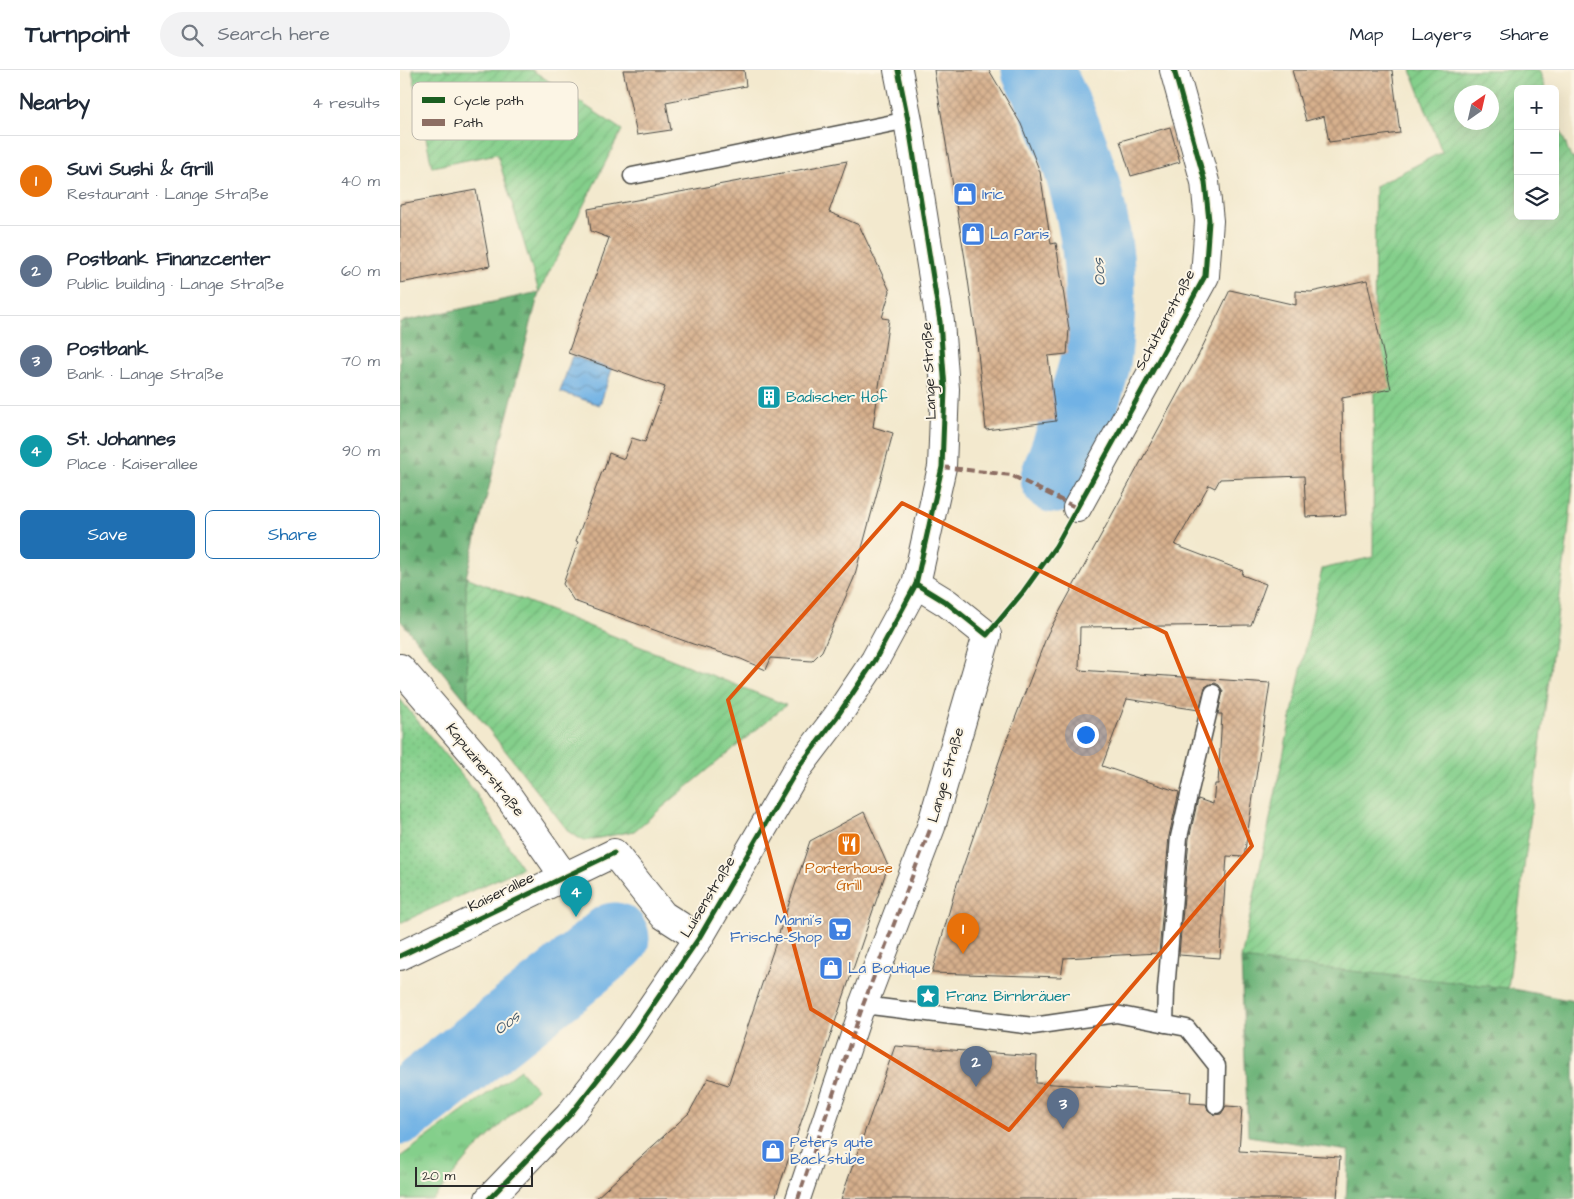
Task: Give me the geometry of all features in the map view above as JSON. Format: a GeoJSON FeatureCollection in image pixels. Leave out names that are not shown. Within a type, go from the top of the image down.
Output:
{"type":"FeatureCollection","features":[{"type":"Feature","properties":{"kind":"street","name":"Lange Straße"},"geometry":{"type":"LineString","coordinates":[[798,1199],[863,1005],[931,827],[987,635],[947,602],[916,584],[942,467],[945,388],[940,322],[908,120],[898,70]]}},
{"type":"Feature","properties":{"kind":"street","name":"Schützenstraße"},"geometry":{"type":"LineString","coordinates":[[1077,508],[1205,276],[1209,222],[1205,182],[1174,70]]}},
{"type":"Feature","properties":{"kind":"street","name":"Luisenstraße"},"geometry":{"type":"LineString","coordinates":[[489,1199],[569,1116],[631,1037],[699,938],[798,768],[836,718],[875,660],[916,584]]}},
{"type":"Feature","properties":{"kind":"street","name":"Kapuzinerstraße"},"geometry":{"type":"LineString","coordinates":[[400,668],[499,783],[564,876]]}},
{"type":"Feature","properties":{"kind":"street","name":"Kaiserallee"},"geometry":{"type":"LineString","coordinates":[[400,956],[614,853],[664,916],[699,938]]}},
{"type":"Feature","properties":{"kind":"lane"},"geometry":{"type":"LineString","coordinates":[[632,176],[908,120]]}},
{"type":"Feature","properties":{"kind":"lane"},"geometry":{"type":"LineString","coordinates":[[1165,1024],[1166,990],[1179,837],[1213,693]]}},
{"type":"Feature","properties":{"kind":"lane"},"geometry":{"type":"LineString","coordinates":[[863,1005],[1033,1026],[1116,1014],[1187,1028],[1217,1066],[1216,1105]]}},
{"type":"Feature","properties":{"kind":"highlighted area"},"geometry":{"type":"Polygon","coordinates":[[[902,503],[1166,633],[1252,846],[1009,1130],[811,1009],[728,700],[902,503]]]}},
{"type":"Feature","properties":{"kind":"green space"},"geometry":{"type":"Polygon","coordinates":[[[412,70],[532,70],[550,82],[414,82],[412,70]]]}},
{"type":"Feature","properties":{"kind":"green space"},"geometry":{"type":"Polygon","coordinates":[[[1411,70],[1539,70],[1545,85],[1514,85],[1514,220],[1559,220],[1559,126],[1571,158],[1574,158],[1574,473],[1568,535],[1508,988],[1241,959],[1322,569],[1373,557],[1375,186],[1442,152],[1411,70]]]}},
{"type":"Feature","properties":{"kind":"green space"},"geometry":{"type":"Polygon","coordinates":[[[578,101],[622,130],[539,292],[497,154],[432,167],[426,140],[578,140],[578,101]]]}},
{"type":"Feature","properties":{"kind":"green space"},"geometry":{"type":"Polygon","coordinates":[[[539,292],[466,577],[468,703],[400,620],[400,322],[539,292]]]}},
{"type":"Feature","properties":{"kind":"green space"},"geometry":{"type":"Polygon","coordinates":[[[466,577],[786,705],[634,831],[584,841],[569,832],[468,703],[466,577]]]}},
{"type":"Feature","properties":{"kind":"green space"},"geometry":{"type":"Polygon","coordinates":[[[400,699],[475,792],[522,868],[400,923],[400,699]]]}},
{"type":"Feature","properties":{"kind":"green space"},"geometry":{"type":"Polygon","coordinates":[[[1241,959],[1508,988],[1574,1001],[1574,1199],[1346,1199],[1349,1151],[1248,1136],[1241,959]]]}},
{"type":"Feature","properties":{"kind":"green space"},"geometry":{"type":"Polygon","coordinates":[[[520,1070],[537,1089],[471,1154],[433,1199],[400,1199],[400,1157],[520,1070]]]}},
{"type":"Feature","properties":{"kind":"water"},"geometry":{"type":"Polygon","coordinates":[[[572,356],[612,369],[600,405],[560,392],[572,356]]]}},
{"type":"Feature","properties":{"kind":"building"},"geometry":{"type":"Polygon","coordinates":[[[623,70],[744,70],[746,86],[666,102],[671,130],[637,135],[623,70]]]}},
{"type":"Feature","properties":{"kind":"building"},"geometry":{"type":"Polygon","coordinates":[[[934,70],[989,70],[1021,124],[1040,172],[1051,244],[1056,243],[1069,329],[1067,354],[1048,356],[1056,421],[986,430],[977,343],[965,259],[934,70]]]}},
{"type":"Feature","properties":{"kind":"building"},"geometry":{"type":"Polygon","coordinates":[[[1292,70],[1392,70],[1400,133],[1329,142],[1324,116],[1306,121],[1292,70]]]}},
{"type":"Feature","properties":{"kind":"building"},"geometry":{"type":"Polygon","coordinates":[[[1170,127],[1180,162],[1131,176],[1120,141],[1170,127]]]}},
{"type":"Feature","properties":{"kind":"building","name":"Badischer Hof"},"geometry":{"type":"Polygon","coordinates":[[[847,161],[829,212],[859,225],[890,291],[882,318],[889,319],[873,427],[893,433],[854,578],[822,651],[812,661],[771,658],[766,670],[741,659],[693,644],[574,601],[563,584],[578,542],[576,541],[609,453],[624,459],[632,438],[645,442],[665,387],[568,353],[609,238],[591,231],[588,209],[847,161]]]}},
{"type":"Feature","properties":{"kind":"building"},"geometry":{"type":"Polygon","coordinates":[[[476,190],[490,266],[400,283],[400,204],[476,190]]]}},
{"type":"Feature","properties":{"kind":"building"},"geometry":{"type":"Polygon","coordinates":[[[1367,280],[1391,389],[1342,398],[1343,475],[1346,515],[1306,517],[1304,476],[1220,479],[1215,488],[1209,485],[1175,545],[1243,571],[1242,575],[1266,584],[1251,625],[1080,627],[1079,670],[1270,683],[1244,857],[1227,856],[1220,958],[1179,955],[1189,839],[1198,799],[1213,804],[1215,784],[1218,784],[1222,714],[1218,714],[1223,691],[1215,683],[1205,687],[1199,710],[1127,699],[1102,766],[1179,792],[1169,836],[1159,953],[1064,958],[1061,977],[932,973],[956,887],[1004,747],[1048,633],[1198,356],[1230,290],[1296,305],[1296,291],[1311,292],[1367,280]]]}},
{"type":"Feature","properties":{"kind":"building"},"geometry":{"type":"Polygon","coordinates":[[[864,812],[888,866],[775,1199],[595,1199],[689,1113],[708,1078],[728,1085],[810,841],[864,812]]]}},
{"type":"Feature","properties":{"kind":"building"},"geometry":{"type":"Polygon","coordinates":[[[895,1046],[1037,1056],[1036,1083],[1191,1092],[1190,1103],[1206,1104],[1208,1110],[1215,1115],[1221,1114],[1226,1106],[1242,1107],[1239,1151],[1340,1157],[1337,1199],[841,1199],[895,1046]]]}},
{"type":"Feature","properties":{"kind":"waterway","name":"Oos"},"geometry":{"type":"LineString","coordinates":[[1037,70],[1066,132],[1078,164],[1087,197],[1099,265],[1100,299],[1095,363],[1056,478]]}},
{"type":"Feature","properties":{"kind":"waterway","name":"Oos"},"geometry":{"type":"LineString","coordinates":[[400,1109],[566,979],[614,938]]}},
{"type":"Feature","properties":{"kind":"marked path"},"geometry":{"type":"LineString","coordinates":[[942,467],[1011,475],[1077,508]]}},
{"type":"Feature","properties":{"kind":"marked path"},"geometry":{"type":"LineString","coordinates":[[798,1199],[863,1005],[931,827]]}},
{"type":"Feature","properties":{"kind":"cycle path"},"geometry":{"type":"LineString","coordinates":[[489,1199],[569,1116],[631,1037],[699,938],[798,768],[836,718],[875,660],[916,584],[942,467],[945,389],[940,322],[908,120],[898,70]]}},
{"type":"Feature","properties":{"kind":"cycle path"},"geometry":{"type":"LineString","coordinates":[[916,584],[947,603],[987,635],[1023,592],[1056,546],[1205,276],[1209,221],[1205,182],[1174,70]]}},
{"type":"Feature","properties":{"kind":"cycle path"},"geometry":{"type":"LineString","coordinates":[[400,956],[614,853]]}},
{"type":"Feature","properties":{"kind":"place","name":"Iric"},"geometry":{"type":"Point","coordinates":[965,194]}},
{"type":"Feature","properties":{"kind":"place","name":"La Paris"},"geometry":{"type":"Point","coordinates":[973,234]}},
{"type":"Feature","properties":{"kind":"place","name":"Badischer Hof"},"geometry":{"type":"Point","coordinates":[769,397]}},
{"type":"Feature","properties":{"kind":"place","name":"Porterhouse Grill"},"geometry":{"type":"Point","coordinates":[849,844]}},
{"type":"Feature","properties":{"kind":"place","name":"St. Johannes"},"geometry":{"type":"Point","coordinates":[576,917]}},
{"type":"Feature","properties":{"kind":"place","name":"Manni's Frische-Shop"},"geometry":{"type":"Point","coordinates":[840,929]}},
{"type":"Feature","properties":{"kind":"place","name":"Suvi Sushi & Grill"},"geometry":{"type":"Point","coordinates":[963,954]}},
{"type":"Feature","properties":{"kind":"place","name":"La Boutique"},"geometry":{"type":"Point","coordinates":[831,968]}},
{"type":"Feature","properties":{"kind":"place","name":"Franz Birnbräuer"},"geometry":{"type":"Point","coordinates":[928,996]}},
{"type":"Feature","properties":{"kind":"place","name":"Postbank Finanzcenter"},"geometry":{"type":"Point","coordinates":[976,1087]}},
{"type":"Feature","properties":{"kind":"place","name":"Postbank"},"geometry":{"type":"Point","coordinates":[1063,1129]}},
{"type":"Feature","properties":{"kind":"place","name":"Peters gute Backstube"},"geometry":{"type":"Point","coordinates":[773,1151]}}]}
